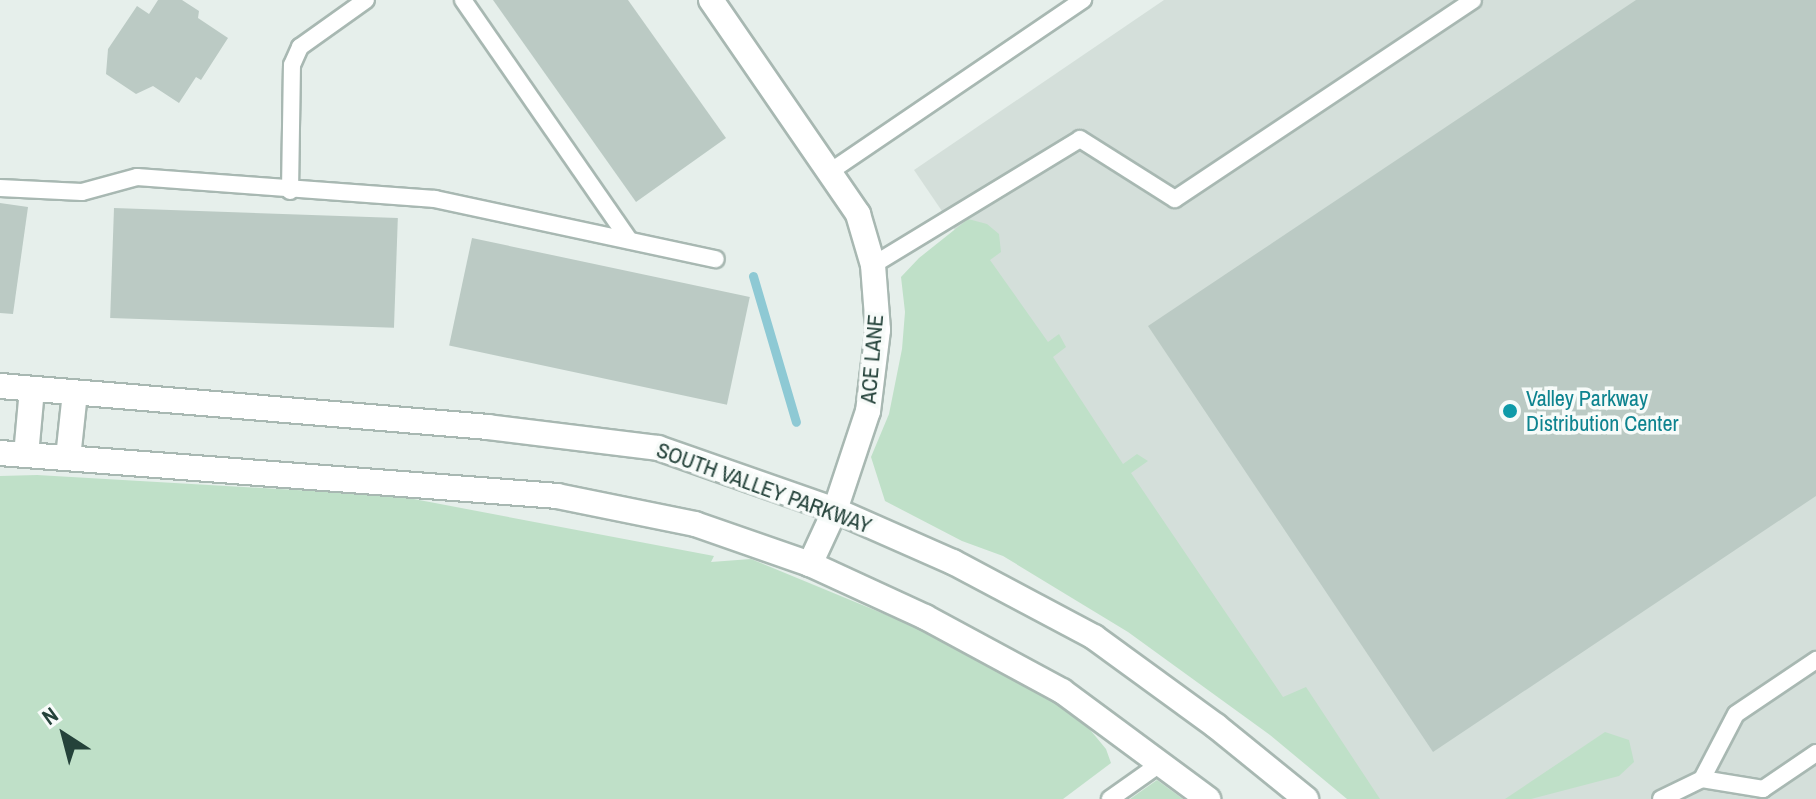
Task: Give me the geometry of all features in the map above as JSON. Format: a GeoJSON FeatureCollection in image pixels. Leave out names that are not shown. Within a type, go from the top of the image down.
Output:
{"type":"FeatureCollection","features":[{"type":"Feature","properties":{"kind":"main road","name":"ACE LANE"},"geometry":{"type":"LineString","coordinates":[[711,0],[858,214],[873,265],[878,330],[868,411],[835,510],[810,564]]}},
{"type":"Feature","properties":{"kind":"main road","name":"SOUTH VALLEY PARKWAY"},"geometry":{"type":"LineString","coordinates":[[0,386],[488,427],[658,448],[835,510],[953,562],[1094,637],[1216,726],[1306,799]]}},
{"type":"Feature","properties":{"kind":"main road"},"geometry":{"type":"LineString","coordinates":[[26,455],[32,389]]}},
{"type":"Feature","properties":{"kind":"main road"},"geometry":{"type":"LineString","coordinates":[[68,458],[75,393]]}},
{"type":"Feature","properties":{"kind":"main road"},"geometry":{"type":"LineString","coordinates":[[0,453],[557,496],[695,524],[810,564],[925,617],[1062,691],[1208,799]]}},
{"type":"Feature","properties":{"kind":"lane"},"geometry":{"type":"LineString","coordinates":[[290,191],[292,65],[300,47],[366,0]]}},
{"type":"Feature","properties":{"kind":"lane"},"geometry":{"type":"LineString","coordinates":[[463,0],[629,240]]}},
{"type":"Feature","properties":{"kind":"lane"},"geometry":{"type":"LineString","coordinates":[[831,171],[1083,0]]}},
{"type":"Feature","properties":{"kind":"lane"},"geometry":{"type":"LineString","coordinates":[[873,265],[1080,139],[1175,199],[1473,0]]}},
{"type":"Feature","properties":{"kind":"lane"},"geometry":{"type":"LineString","coordinates":[[0,188],[82,192],[137,177],[290,191],[435,199],[716,259]]}},
{"type":"Feature","properties":{"kind":"lane"},"geometry":{"type":"LineString","coordinates":[[1702,779],[1736,714],[1816,660]]}},
{"type":"Feature","properties":{"kind":"lane"},"geometry":{"type":"LineString","coordinates":[[1661,799],[1702,779],[1763,789],[1816,753]]}},
{"type":"Feature","properties":{"kind":"lane"},"geometry":{"type":"LineString","coordinates":[[1110,799],[1161,763]]}},
{"type":"Feature","properties":{"kind":"shaded area"},"geometry":{"type":"Polygon","coordinates":[[[1164,0],[1816,0],[1816,799],[1369,799],[1287,718],[914,170],[1164,0]]]}},
{"type":"Feature","properties":{"kind":"green space"},"geometry":{"type":"Polygon","coordinates":[[[968,219],[987,224],[999,234],[1001,252],[990,260],[1048,342],[1059,334],[1066,347],[1053,357],[1123,464],[1137,454],[1148,461],[1131,473],[1283,697],[1306,687],[1380,799],[1347,799],[1270,735],[1128,632],[1003,556],[962,541],[885,501],[871,457],[889,414],[902,349],[905,312],[901,277],[919,258],[968,219]]]}},
{"type":"Feature","properties":{"kind":"green space"},"geometry":{"type":"Polygon","coordinates":[[[37,475],[398,496],[714,556],[711,562],[751,559],[964,647],[1077,714],[1106,749],[1111,763],[1063,799],[0,799],[0,476],[37,475]]]}},
{"type":"Feature","properties":{"kind":"green space"},"geometry":{"type":"Polygon","coordinates":[[[1605,732],[1629,740],[1634,762],[1619,776],[1531,799],[1505,799],[1605,732]]]}},
{"type":"Feature","properties":{"kind":"green space"},"geometry":{"type":"Polygon","coordinates":[[[1157,780],[1183,799],[1130,799],[1157,780]]]}},
{"type":"Feature","properties":{"kind":"building"},"geometry":{"type":"Polygon","coordinates":[[[158,0],[182,0],[199,11],[198,18],[228,38],[201,80],[196,77],[179,103],[153,86],[136,94],[106,74],[108,49],[137,6],[149,14],[158,0]]]}},
{"type":"Feature","properties":{"kind":"building"},"geometry":{"type":"Polygon","coordinates":[[[493,0],[628,0],[726,138],[636,202],[493,0]]]}},
{"type":"Feature","properties":{"kind":"building","name":"Valley Parkway Distribution Center"},"geometry":{"type":"Polygon","coordinates":[[[1636,0],[1816,0],[1816,496],[1433,752],[1148,326],[1636,0]]]}},
{"type":"Feature","properties":{"kind":"building"},"geometry":{"type":"Polygon","coordinates":[[[0,203],[28,207],[13,314],[0,313],[0,203]]]}},
{"type":"Feature","properties":{"kind":"building"},"geometry":{"type":"Polygon","coordinates":[[[114,208],[398,218],[394,328],[110,318],[114,208]]]}},
{"type":"Feature","properties":{"kind":"building"},"geometry":{"type":"Polygon","coordinates":[[[472,238],[750,297],[727,405],[449,346],[472,238]]]}},
{"type":"Feature","properties":{"kind":"waterway"},"geometry":{"type":"LineString","coordinates":[[753,276],[796,422]]}},
{"type":"Feature","properties":{"kind":"place","name":"Valley Parkway Distribution Center"},"geometry":{"type":"Point","coordinates":[1510,411]}}]}
